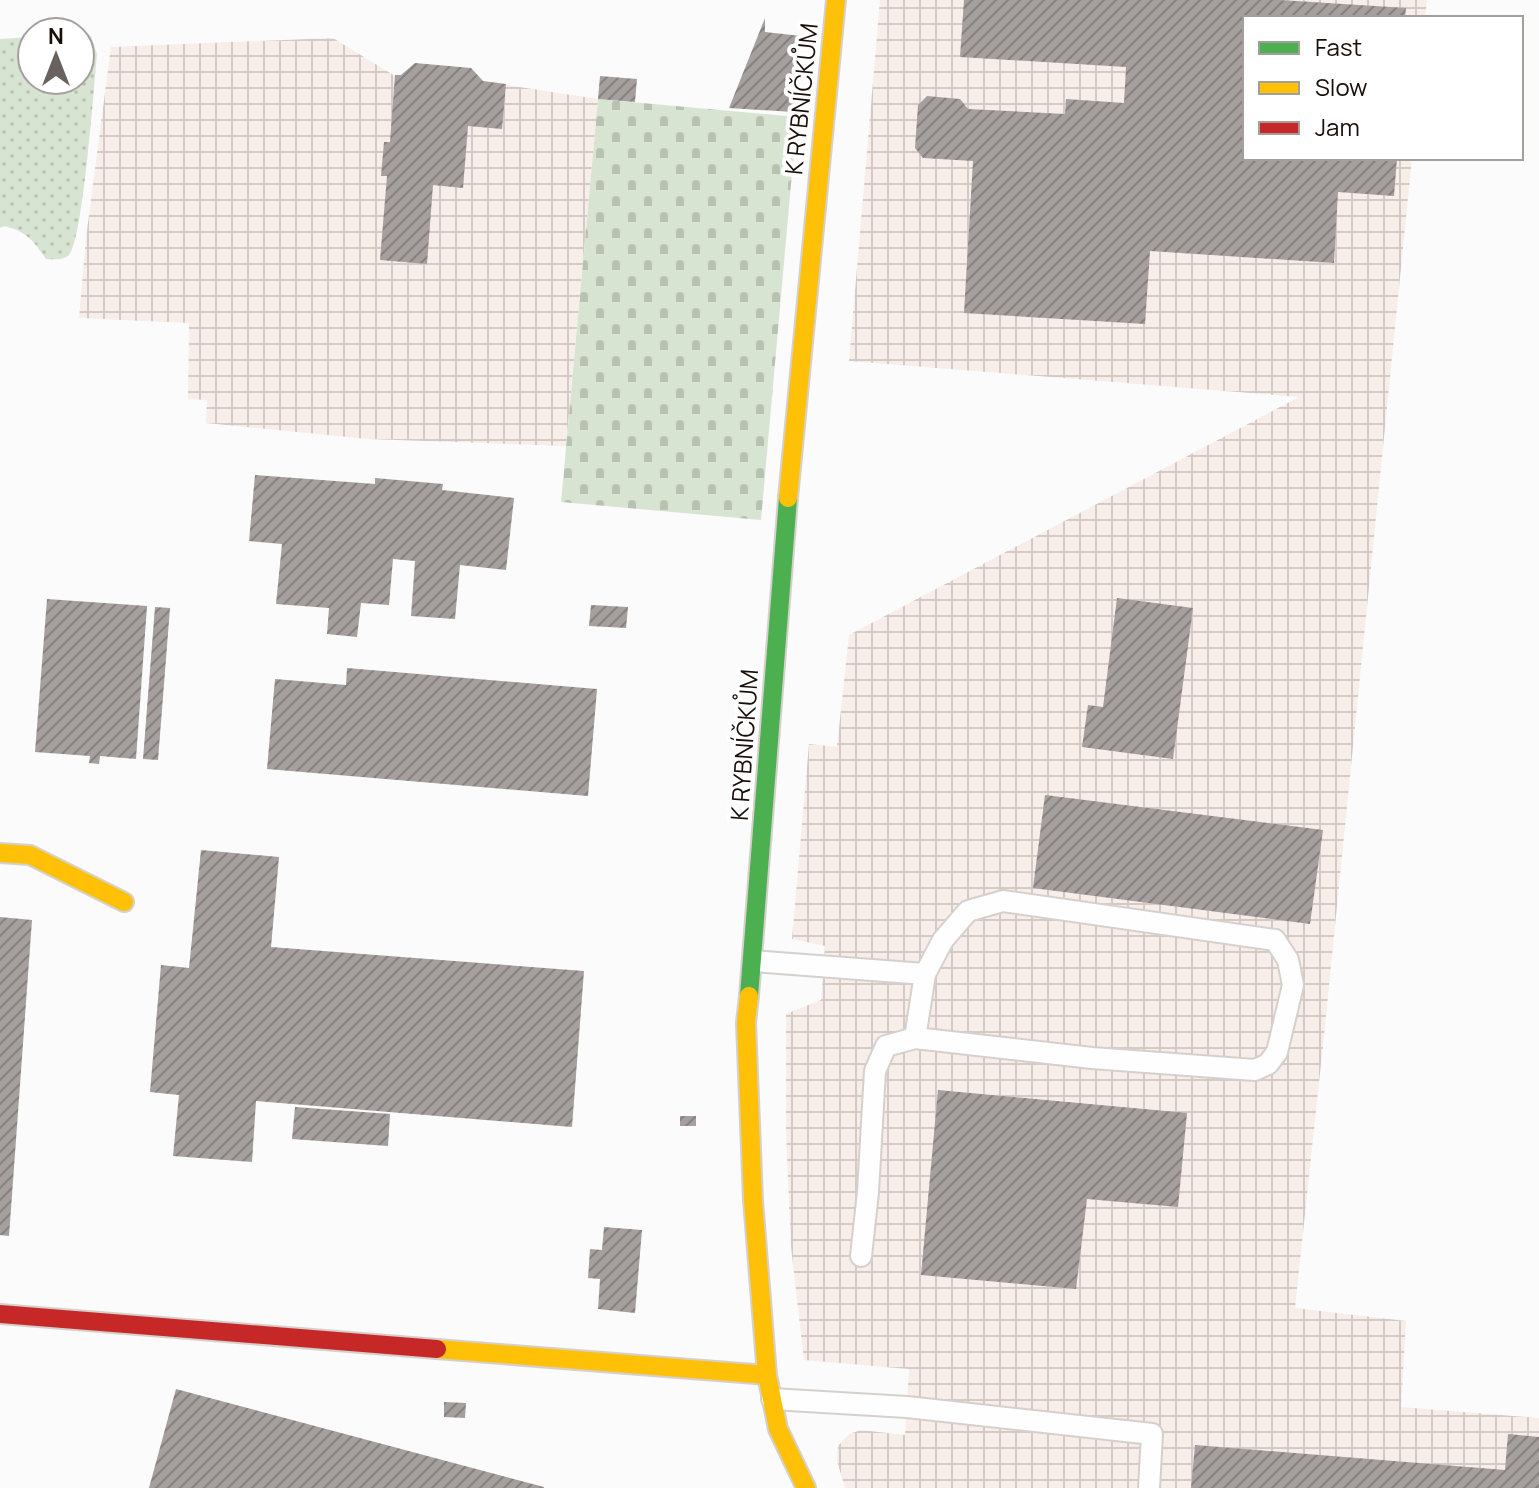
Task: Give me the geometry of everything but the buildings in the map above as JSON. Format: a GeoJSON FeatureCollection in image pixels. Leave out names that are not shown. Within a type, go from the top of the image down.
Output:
{"type":"FeatureCollection","features":[{"type":"Feature","properties":{"kind":"street","name":"K RYBNÍČKŮM"},"geometry":{"type":"LineString","coordinates":[[806,1488],[778,1429],[767,1375],[753,1200],[746,1023],[783,552],[836,0]]}},
{"type":"Feature","properties":{"kind":"street"},"geometry":{"type":"LineString","coordinates":[[0,853],[30,855],[124,902]]}},
{"type":"Feature","properties":{"kind":"street"},"geometry":{"type":"LineString","coordinates":[[0,1314],[767,1375]]}},
{"type":"Feature","properties":{"kind":"lane"},"geometry":{"type":"LineString","coordinates":[[861,1256],[875,1071],[886,1046],[915,1038],[1092,1058],[1255,1070],[1268,1064],[1277,1052],[1293,985],[1288,960],[1275,940],[1003,901],[968,911],[943,940],[925,974],[915,1038]]}},
{"type":"Feature","properties":{"kind":"lane"},"geometry":{"type":"LineString","coordinates":[[753,961],[925,974]]}},
{"type":"Feature","properties":{"kind":"lane"},"geometry":{"type":"LineString","coordinates":[[772,1399],[907,1407],[1152,1434],[1149,1488]]}},
{"type":"Feature","properties":{"kind":"shaded area"},"geometry":{"type":"Polygon","coordinates":[[[880,0],[1427,0],[1425,16],[1243,16],[1243,160],[1412,160],[1295,1308],[1406,1321],[1401,1407],[1539,1418],[1539,1488],[845,1488],[837,1461],[838,1446],[849,1434],[861,1430],[905,1435],[909,1369],[804,1360],[791,1247],[786,1134],[786,1014],[821,1000],[825,946],[792,939],[809,744],[837,747],[849,635],[1299,397],[849,361],[880,0]]]}},
{"type":"Feature","properties":{"kind":"shaded area"},"geometry":{"type":"Polygon","coordinates":[[[333,38],[395,76],[506,85],[598,99],[566,446],[368,439],[206,423],[207,400],[188,399],[189,323],[79,318],[86,238],[111,47],[333,38]]]}},
{"type":"Feature","properties":{"kind":"green space"},"geometry":{"type":"Polygon","coordinates":[[[16,38],[16,96],[94,96],[79,222],[69,255],[61,259],[46,259],[24,234],[4,226],[0,228],[0,39],[16,38]]]}},
{"type":"Feature","properties":{"kind":"green space"},"geometry":{"type":"Polygon","coordinates":[[[598,99],[797,117],[761,520],[561,502],[598,99]]]}},
{"type":"Feature","properties":{"kind":"traffic: fast"},"geometry":{"type":"LineString","coordinates":[[749,996],[788,498]]}},
{"type":"Feature","properties":{"kind":"traffic: slow"},"geometry":{"type":"LineString","coordinates":[[788,498],[836,0]]}},
{"type":"Feature","properties":{"kind":"traffic: slow"},"geometry":{"type":"LineString","coordinates":[[0,853],[30,855],[124,902]]}},
{"type":"Feature","properties":{"kind":"traffic: slow"},"geometry":{"type":"LineString","coordinates":[[749,996],[746,1023],[753,1200],[767,1375],[778,1429],[806,1488]]}},
{"type":"Feature","properties":{"kind":"traffic: slow"},"geometry":{"type":"LineString","coordinates":[[437,1349],[767,1375]]}},
{"type":"Feature","properties":{"kind":"traffic: jam"},"geometry":{"type":"LineString","coordinates":[[0,1314],[437,1349]]}}]}
